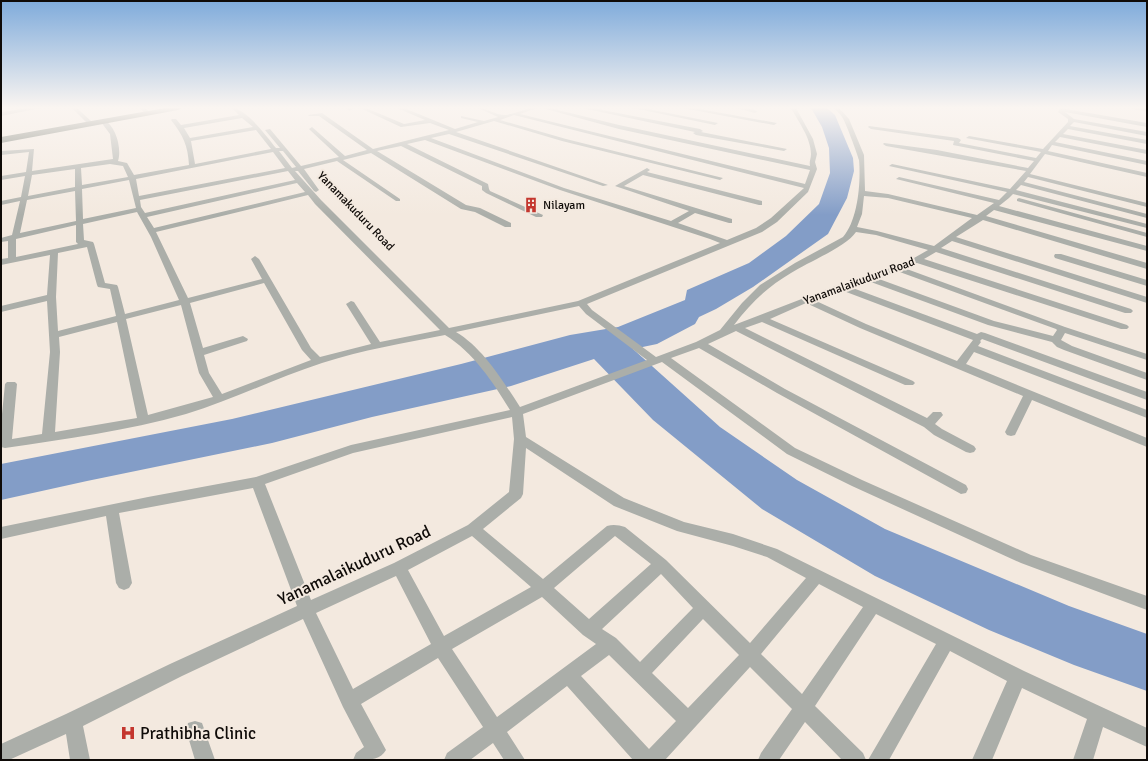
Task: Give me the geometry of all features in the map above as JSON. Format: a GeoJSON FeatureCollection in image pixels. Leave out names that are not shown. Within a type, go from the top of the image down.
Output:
{"type":"FeatureCollection","features":[{"type":"Feature","properties":{"kind":"street"},"geometry":{"type":"LineString","coordinates":[[111,162],[116,159],[115,144]]}},
{"type":"Feature","properties":{"kind":"street"},"geometry":{"type":"LineString","coordinates":[[189,144],[192,166]]}},
{"type":"Feature","properties":{"kind":"street","name":"Yanamakuduru Road"},"geometry":{"type":"LineString","coordinates":[[270,144],[310,193],[454,332]]}},
{"type":"Feature","properties":{"kind":"street","name":"Yanamakuduru Road"},"geometry":{"type":"LineString","coordinates":[[280,144],[322,198],[454,332]]}},
{"type":"Feature","properties":{"kind":"street"},"geometry":{"type":"LineString","coordinates":[[327,144],[341,158],[398,200]]}},
{"type":"Feature","properties":{"kind":"street"},"geometry":{"type":"LineString","coordinates":[[361,144],[464,207],[477,210],[508,225]]}},
{"type":"Feature","properties":{"kind":"street"},"geometry":{"type":"LineString","coordinates":[[136,199],[290,170],[402,144],[486,185],[485,190],[488,192],[539,215]]}},
{"type":"Feature","properties":{"kind":"street"},"geometry":{"type":"LineString","coordinates":[[416,151],[442,144],[562,189],[726,243]]}},
{"type":"Feature","properties":{"kind":"street"},"geometry":{"type":"LineString","coordinates":[[487,144],[605,185]]}},
{"type":"Feature","properties":{"kind":"street"},"geometry":{"type":"LineString","coordinates":[[578,144],[720,178]]}},
{"type":"Feature","properties":{"kind":"street"},"geometry":{"type":"LineString","coordinates":[[647,144],[814,169]]}},
{"type":"Feature","properties":{"kind":"street"},"geometry":{"type":"LineString","coordinates":[[663,144],[732,169],[807,187]]}},
{"type":"Feature","properties":{"kind":"street"},"geometry":{"type":"LineString","coordinates":[[682,144],[658,163],[618,186],[729,221]]}},
{"type":"Feature","properties":{"kind":"street"},"geometry":{"type":"LineString","coordinates":[[754,144],[784,149]]}},
{"type":"Feature","properties":{"kind":"street"},"geometry":{"type":"LineString","coordinates":[[11,384],[5,444],[48,438],[143,420],[181,411],[318,361],[377,346],[454,332],[580,303],[759,230],[774,220],[806,191],[814,169],[812,162],[814,154],[811,144]]}},
{"type":"Feature","properties":{"kind":"street"},"geometry":{"type":"LineString","coordinates":[[724,332],[736,315],[753,296],[790,269],[851,235],[859,209],[862,161],[861,153],[856,144]]}},
{"type":"Feature","properties":{"kind":"street"},"geometry":{"type":"LineString","coordinates":[[886,144],[990,162],[1147,205]]}},
{"type":"Feature","properties":{"kind":"street"},"geometry":{"type":"LineString","coordinates":[[955,144],[1038,160]]}},
{"type":"Feature","properties":{"kind":"street"},"geometry":{"type":"LineString","coordinates":[[998,144],[1045,152],[1147,175]]}},
{"type":"Feature","properties":{"kind":"street","name":"Yanamalaikuduru Road"},"geometry":{"type":"LineString","coordinates":[[1,754],[74,721],[176,670],[399,567],[473,529],[516,494],[520,439],[517,412],[608,378],[653,359],[700,344],[724,332],[762,319],[806,300],[841,287],[871,279],[917,260],[981,217],[1003,199],[1020,183],[1050,144]]}},
{"type":"Feature","properties":{"kind":"street"},"geometry":{"type":"LineString","coordinates":[[1058,144],[1147,163]]}},
{"type":"Feature","properties":{"kind":"street"},"geometry":{"type":"LineString","coordinates":[[1104,144],[1147,152]]}},
{"type":"Feature","properties":{"kind":"street"},"geometry":{"type":"LineString","coordinates":[[1,203],[284,148]]}},
{"type":"Feature","properties":{"kind":"street"},"geometry":{"type":"LineString","coordinates":[[1,153],[31,150],[30,174],[14,237],[12,260]]}},
{"type":"Feature","properties":{"kind":"street"},"geometry":{"type":"LineString","coordinates":[[990,162],[998,152]]}},
{"type":"Feature","properties":{"kind":"street"},"geometry":{"type":"LineString","coordinates":[[1,178],[111,162],[125,164],[132,177],[136,199],[141,212],[185,302],[204,374],[219,398]]}},
{"type":"Feature","properties":{"kind":"street"},"geometry":{"type":"LineString","coordinates":[[892,166],[1003,199],[1147,235]]}},
{"type":"Feature","properties":{"kind":"street"},"geometry":{"type":"LineString","coordinates":[[78,167],[77,189],[80,242],[90,244]]}},
{"type":"Feature","properties":{"kind":"street"},"geometry":{"type":"LineString","coordinates":[[702,187],[720,178],[732,169]]}},
{"type":"Feature","properties":{"kind":"street"},"geometry":{"type":"LineString","coordinates":[[642,173],[702,187],[759,203]]}},
{"type":"Feature","properties":{"kind":"street"},"geometry":{"type":"LineString","coordinates":[[899,179],[1147,226]]}},
{"type":"Feature","properties":{"kind":"street"},"geometry":{"type":"LineString","coordinates":[[1,240],[78,222],[141,212],[299,181]]}},
{"type":"Feature","properties":{"kind":"street"},"geometry":{"type":"LineString","coordinates":[[1020,183],[1147,216]]}},
{"type":"Feature","properties":{"kind":"street"},"geometry":{"type":"LineString","coordinates":[[152,232],[310,193]]}},
{"type":"Feature","properties":{"kind":"street"},"geometry":{"type":"LineString","coordinates":[[860,193],[888,196],[981,217],[1147,266]]}},
{"type":"Feature","properties":{"kind":"street"},"geometry":{"type":"LineString","coordinates":[[1003,199],[1147,249]]}},
{"type":"Feature","properties":{"kind":"street"},"geometry":{"type":"LineString","coordinates":[[671,224],[695,210]]}},
{"type":"Feature","properties":{"kind":"street"},"geometry":{"type":"LineString","coordinates":[[854,229],[877,233],[935,249],[1128,311]]}},
{"type":"Feature","properties":{"kind":"street"},"geometry":{"type":"LineString","coordinates":[[951,238],[1147,300]]}},
{"type":"Feature","properties":{"kind":"street"},"geometry":{"type":"LineString","coordinates":[[1,262],[90,244]]}},
{"type":"Feature","properties":{"kind":"street"},"geometry":{"type":"LineString","coordinates":[[90,244],[101,285],[114,287],[122,318],[143,420]]}},
{"type":"Feature","properties":{"kind":"street"},"geometry":{"type":"LineString","coordinates":[[48,438],[55,352],[51,297],[54,252]]}},
{"type":"Feature","properties":{"kind":"street"},"geometry":{"type":"LineString","coordinates":[[1058,256],[1147,283]]}},
{"type":"Feature","properties":{"kind":"street"},"geometry":{"type":"LineString","coordinates":[[255,259],[307,350],[318,361]]}},
{"type":"Feature","properties":{"kind":"street"},"geometry":{"type":"LineString","coordinates":[[917,260],[1124,327]]}},
{"type":"Feature","properties":{"kind":"street"},"geometry":{"type":"LineString","coordinates":[[898,269],[1059,326],[1062,330],[1147,357]]}},
{"type":"Feature","properties":{"kind":"street"},"geometry":{"type":"LineString","coordinates":[[871,279],[991,322],[1056,340],[1068,348],[1147,378]]}},
{"type":"Feature","properties":{"kind":"street"},"geometry":{"type":"LineString","coordinates":[[54,336],[267,280]]}},
{"type":"Feature","properties":{"kind":"street"},"geometry":{"type":"LineString","coordinates":[[841,287],[1147,396]]}},
{"type":"Feature","properties":{"kind":"street"},"geometry":{"type":"LineString","coordinates":[[1,309],[51,297]]}},
{"type":"Feature","properties":{"kind":"street"},"geometry":{"type":"LineString","coordinates":[[806,300],[863,326],[1147,443]]}},
{"type":"Feature","properties":{"kind":"street"},"geometry":{"type":"LineString","coordinates":[[580,303],[589,312],[653,359],[791,451],[857,483],[1026,559],[1147,603]]}},
{"type":"Feature","properties":{"kind":"street"},"geometry":{"type":"LineString","coordinates":[[351,304],[377,346]]}},
{"type":"Feature","properties":{"kind":"street"},"geometry":{"type":"LineString","coordinates":[[959,366],[1003,307]]}},
{"type":"Feature","properties":{"kind":"street"},"geometry":{"type":"LineString","coordinates":[[762,319],[909,382]]}},
{"type":"Feature","properties":{"kind":"street"},"geometry":{"type":"LineString","coordinates":[[738,328],[928,424],[938,432],[970,449]]}},
{"type":"Feature","properties":{"kind":"street"},"geometry":{"type":"LineString","coordinates":[[1056,340],[1062,330]]}},
{"type":"Feature","properties":{"kind":"street"},"geometry":{"type":"LineString","coordinates":[[1,533],[257,482],[350,449],[517,412],[504,390],[454,332]]}},
{"type":"Feature","properties":{"kind":"street"},"geometry":{"type":"LineString","coordinates":[[199,352],[243,340]]}},
{"type":"Feature","properties":{"kind":"street"},"geometry":{"type":"LineString","coordinates":[[700,344],[781,391],[961,489]]}},
{"type":"Feature","properties":{"kind":"street"},"geometry":{"type":"LineString","coordinates":[[972,347],[1147,414]]}},
{"type":"Feature","properties":{"kind":"street"},"geometry":{"type":"LineString","coordinates":[[1011,432],[1029,395]]}},
{"type":"Feature","properties":{"kind":"street"},"geometry":{"type":"LineString","coordinates":[[928,424],[937,415]]}},
{"type":"Feature","properties":{"kind":"street"},"geometry":{"type":"LineString","coordinates":[[520,439],[619,502],[682,527],[757,547],[777,555],[873,605],[1147,738]]}},
{"type":"Feature","properties":{"kind":"street"},"geometry":{"type":"LineString","coordinates":[[257,482],[306,609],[349,701],[376,750],[363,760]]}},
{"type":"Feature","properties":{"kind":"street"},"geometry":{"type":"LineString","coordinates":[[112,510],[124,583]]}},
{"type":"Feature","properties":{"kind":"street"},"geometry":{"type":"LineString","coordinates":[[473,529],[543,588],[589,630],[610,644],[688,720]]}},
{"type":"Feature","properties":{"kind":"street"},"geometry":{"type":"LineString","coordinates":[[349,701],[543,588],[612,530],[620,531],[661,564],[703,608],[856,760]]}},
{"type":"Feature","properties":{"kind":"street"},"geometry":{"type":"LineString","coordinates":[[589,630],[661,564]]}},
{"type":"Feature","properties":{"kind":"street"},"geometry":{"type":"LineString","coordinates":[[399,567],[441,647],[515,760]]}},
{"type":"Feature","properties":{"kind":"street"},"geometry":{"type":"LineString","coordinates":[[652,760],[750,655],[817,576]]}},
{"type":"Feature","properties":{"kind":"street"},"geometry":{"type":"LineString","coordinates":[[768,760],[873,605]]}},
{"type":"Feature","properties":{"kind":"street"},"geometry":{"type":"LineString","coordinates":[[641,673],[703,608]]}},
{"type":"Feature","properties":{"kind":"street"},"geometry":{"type":"LineString","coordinates":[[878,760],[943,647],[945,640]]}},
{"type":"Feature","properties":{"kind":"street"},"geometry":{"type":"LineString","coordinates":[[454,760],[610,644]]}},
{"type":"Feature","properties":{"kind":"street"},"geometry":{"type":"LineString","coordinates":[[569,675],[646,760]]}},
{"type":"Feature","properties":{"kind":"street"},"geometry":{"type":"LineString","coordinates":[[982,760],[1018,676]]}},
{"type":"Feature","properties":{"kind":"street"},"geometry":{"type":"LineString","coordinates":[[1083,760],[1098,715]]}},
{"type":"Feature","properties":{"kind":"street"},"geometry":{"type":"LineString","coordinates":[[74,721],[80,760]]}},
{"type":"Feature","properties":{"kind":"street"},"geometry":{"type":"LineString","coordinates":[[195,730],[205,760]]}},
{"type":"Feature","properties":{"kind":"water"},"geometry":{"type":"Polygon","coordinates":[[[828,144],[847,144],[853,158],[854,171],[847,198],[828,234],[753,287],[716,309],[699,317],[695,324],[657,344],[633,349],[720,427],[797,480],[885,529],[1069,606],[1147,634],[1147,691],[1074,665],[989,630],[875,576],[762,509],[653,420],[594,359],[511,386],[372,417],[272,443],[1,500],[1,464],[232,419],[461,364],[570,335],[618,327],[685,300],[687,290],[749,263],[786,236],[819,204],[830,173],[828,144]]]}},
{"type":"Feature","properties":{"kind":"place","name":"Nilayam"},"geometry":{"type":"Point","coordinates":[531,205]}},
{"type":"Feature","properties":{"kind":"place","name":"Prathibha Clinic"},"geometry":{"type":"Point","coordinates":[128,733]}}]}
